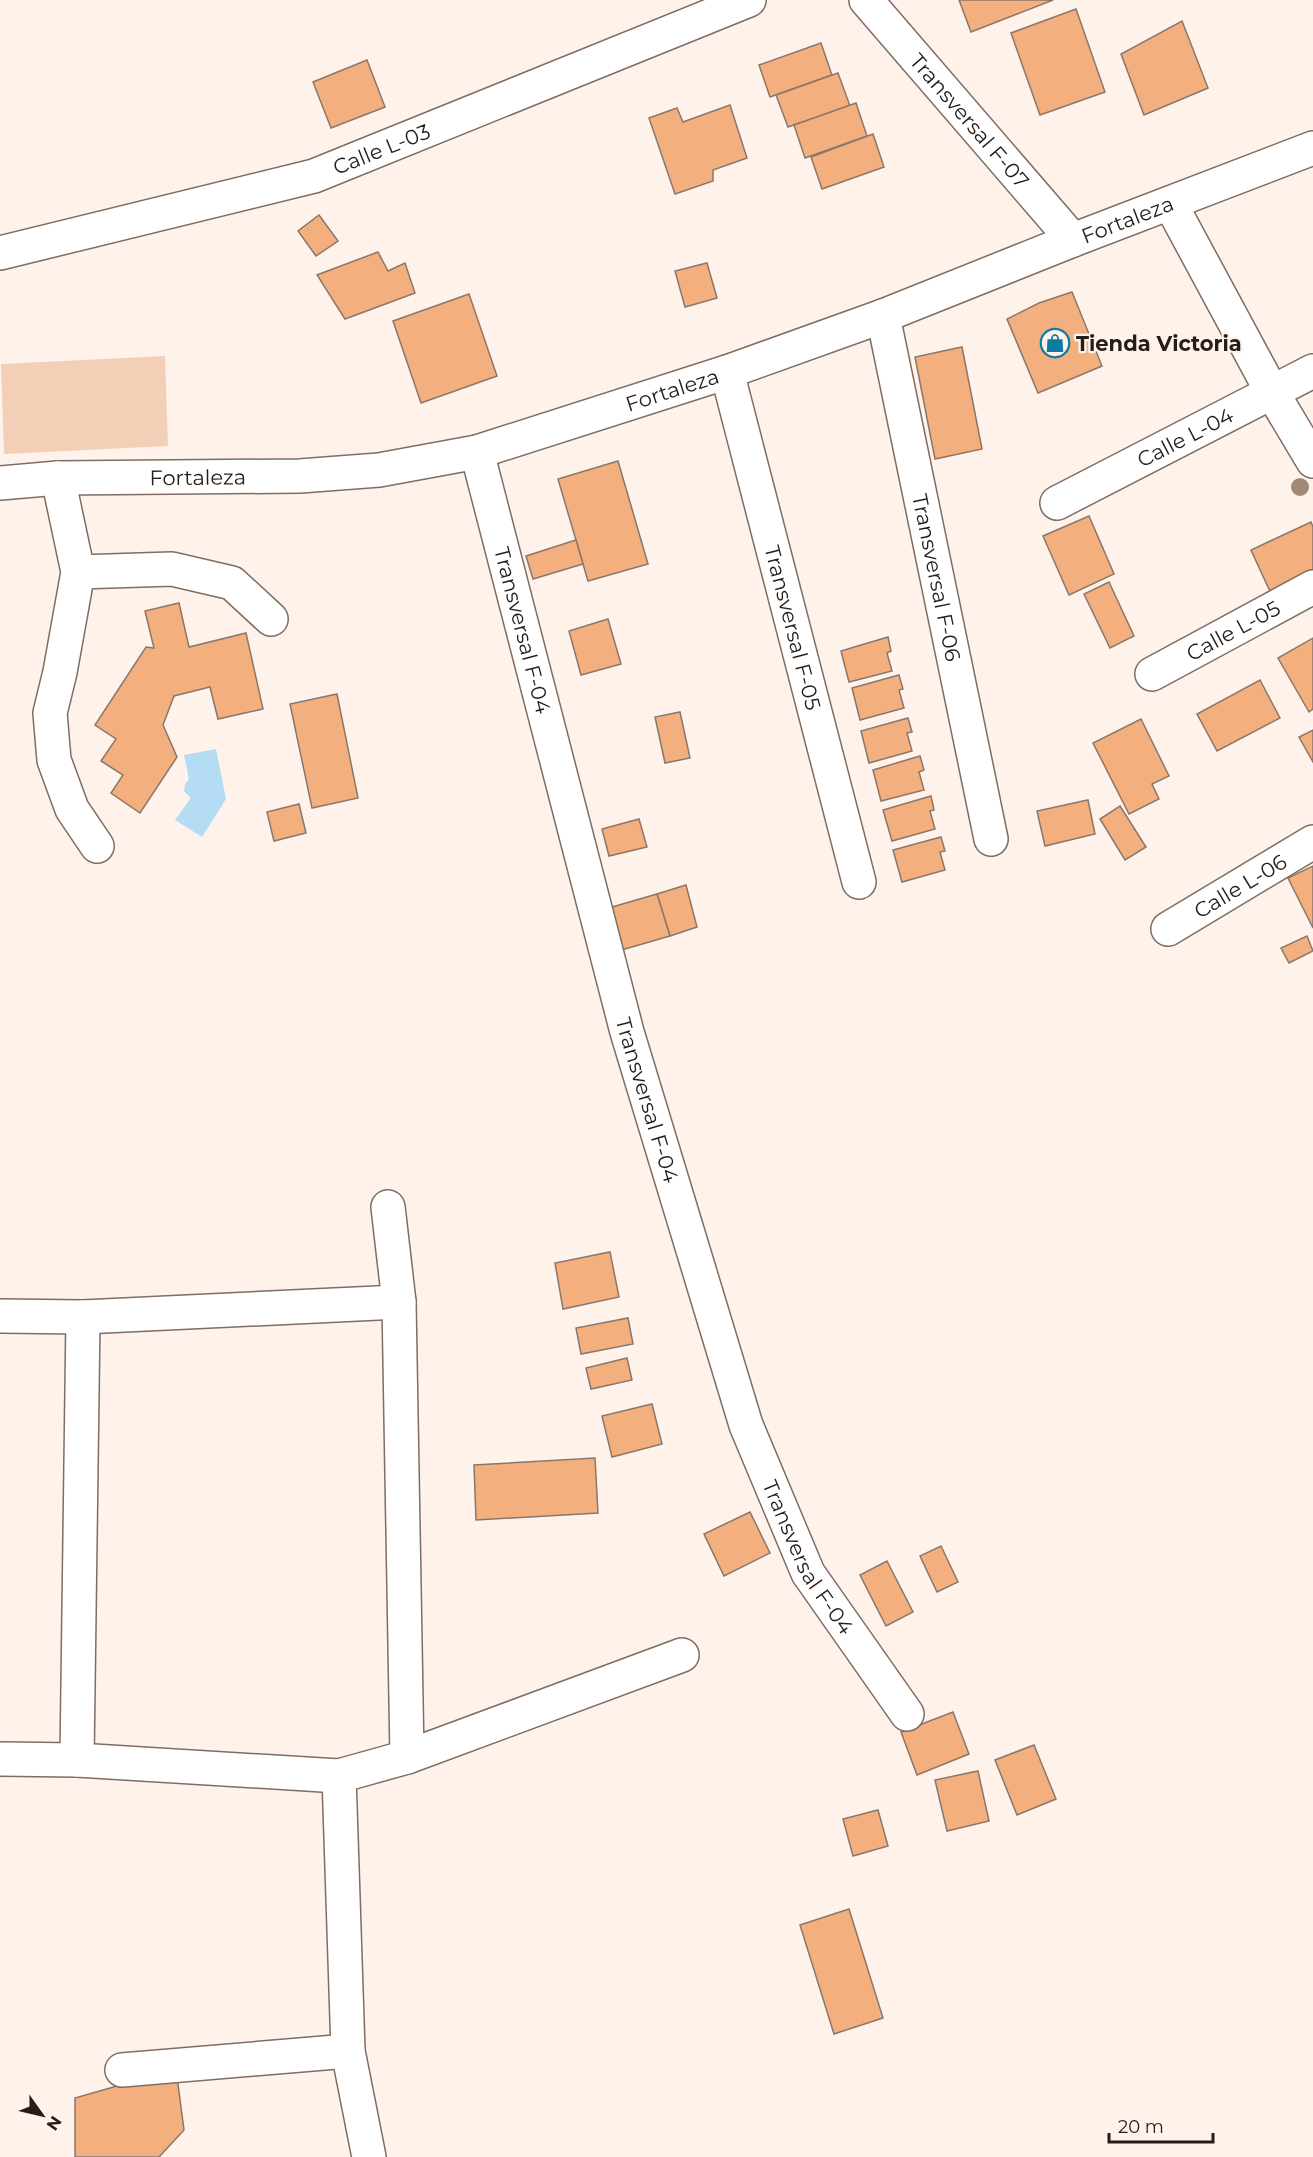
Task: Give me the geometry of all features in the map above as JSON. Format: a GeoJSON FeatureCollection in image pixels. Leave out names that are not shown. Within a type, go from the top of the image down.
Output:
{"type":"FeatureCollection","features":[{"type":"Feature","properties":{"kind":"street","name":"Calle L-03"},"geometry":{"type":"LineString","coordinates":[[0,253],[314,176],[749,0]]}},
{"type":"Feature","properties":{"kind":"street","name":"Transversal F-07"},"geometry":{"type":"LineString","coordinates":[[866,0],[1073,240]]}},
{"type":"Feature","properties":{"kind":"street","name":"Fortaleza"},"geometry":{"type":"LineString","coordinates":[[0,483],[58,478],[300,476],[380,470],[477,452],[728,372],[883,316],[1313,148]]}},
{"type":"Feature","properties":{"kind":"street"},"geometry":{"type":"LineString","coordinates":[[1170,203],[1272,394],[1313,461]]}},
{"type":"Feature","properties":{"kind":"street","name":"Transversal F-06"},"geometry":{"type":"LineString","coordinates":[[883,316],[991,839]]}},
{"type":"Feature","properties":{"kind":"street","name":"Transversal F-05"},"geometry":{"type":"LineString","coordinates":[[728,372],[859,882]]}},
{"type":"Feature","properties":{"kind":"street","name":"Calle L-04"},"geometry":{"type":"LineString","coordinates":[[1057,503],[1313,372]]}},
{"type":"Feature","properties":{"kind":"street","name":"Transversal F-04"},"geometry":{"type":"LineString","coordinates":[[477,452],[627,1032],[746,1425],[808,1573],[907,1714]]}},
{"type":"Feature","properties":{"kind":"street"},"geometry":{"type":"LineString","coordinates":[[58,478],[78,572],[60,672],[50,713],[54,760],[72,809],[97,846]]}},
{"type":"Feature","properties":{"kind":"street"},"geometry":{"type":"LineString","coordinates":[[78,572],[172,569],[232,583],[272,619]]}},
{"type":"Feature","properties":{"kind":"street","name":"Calle L-05"},"geometry":{"type":"LineString","coordinates":[[1152,674],[1313,587]]}},
{"type":"Feature","properties":{"kind":"street","name":"Calle L-06"},"geometry":{"type":"LineString","coordinates":[[1168,929],[1313,842]]}},
{"type":"Feature","properties":{"kind":"street"},"geometry":{"type":"LineString","coordinates":[[388,1207],[399,1302],[407,1757]]}},
{"type":"Feature","properties":{"kind":"street"},"geometry":{"type":"LineString","coordinates":[[0,1316],[83,1317],[399,1302]]}},
{"type":"Feature","properties":{"kind":"street"},"geometry":{"type":"LineString","coordinates":[[77,1760],[83,1317]]}},
{"type":"Feature","properties":{"kind":"street"},"geometry":{"type":"LineString","coordinates":[[0,1760],[77,1760],[339,1776],[407,1757],[682,1655]]}},
{"type":"Feature","properties":{"kind":"street"},"geometry":{"type":"LineString","coordinates":[[339,1776],[348,2051],[369,2157]]}},
{"type":"Feature","properties":{"kind":"street"},"geometry":{"type":"LineString","coordinates":[[122,2070],[348,2051]]}},
{"type":"Feature","properties":{"kind":"shaded area"},"geometry":{"type":"Polygon","coordinates":[[[165,356],[168,446],[4,454],[1,364],[165,356]]]}},
{"type":"Feature","properties":{"kind":"water"},"geometry":{"type":"Polygon","coordinates":[[[216,749],[226,799],[202,837],[175,820],[191,798],[184,791],[189,779],[184,755],[216,749]]]}},
{"type":"Feature","properties":{"kind":"building"},"geometry":{"type":"Polygon","coordinates":[[[959,0],[1053,0],[971,32],[959,0]]]}},
{"type":"Feature","properties":{"kind":"building"},"geometry":{"type":"Polygon","coordinates":[[[1076,9],[1105,92],[1040,115],[1011,33],[1076,9]]]}},
{"type":"Feature","properties":{"kind":"building"},"geometry":{"type":"Polygon","coordinates":[[[1182,21],[1208,88],[1144,115],[1121,54],[1182,21]]]}},
{"type":"Feature","properties":{"kind":"building"},"geometry":{"type":"Polygon","coordinates":[[[821,43],[832,75],[770,97],[759,65],[821,43]]]}},
{"type":"Feature","properties":{"kind":"building"},"geometry":{"type":"Polygon","coordinates":[[[367,60],[385,107],[331,128],[313,82],[367,60]]]}},
{"type":"Feature","properties":{"kind":"building"},"geometry":{"type":"Polygon","coordinates":[[[838,73],[850,106],[788,127],[776,95],[838,73]]]}},
{"type":"Feature","properties":{"kind":"building"},"geometry":{"type":"Polygon","coordinates":[[[856,103],[867,136],[805,158],[794,125],[856,103]]]}},
{"type":"Feature","properties":{"kind":"building"},"geometry":{"type":"Polygon","coordinates":[[[730,105],[747,158],[713,170],[713,181],[675,194],[649,118],[677,108],[683,122],[730,105]]]}},
{"type":"Feature","properties":{"kind":"building"},"geometry":{"type":"Polygon","coordinates":[[[873,134],[884,167],[822,189],[811,157],[873,134]]]}},
{"type":"Feature","properties":{"kind":"building"},"geometry":{"type":"Polygon","coordinates":[[[319,215],[338,241],[316,256],[298,231],[319,215]]]}},
{"type":"Feature","properties":{"kind":"building"},"geometry":{"type":"Polygon","coordinates":[[[378,252],[388,271],[405,263],[415,293],[345,319],[317,275],[378,252]]]}},
{"type":"Feature","properties":{"kind":"building"},"geometry":{"type":"Polygon","coordinates":[[[707,263],[717,298],[685,307],[675,271],[707,263]]]}},
{"type":"Feature","properties":{"kind":"building","name":"Tienda Victoria"},"geometry":{"type":"Polygon","coordinates":[[[1072,292],[1102,366],[1038,393],[1007,319],[1039,303],[1072,292]]]}},
{"type":"Feature","properties":{"kind":"building"},"geometry":{"type":"Polygon","coordinates":[[[469,294],[497,376],[421,403],[393,321],[469,294]]]}},
{"type":"Feature","properties":{"kind":"building"},"geometry":{"type":"Polygon","coordinates":[[[962,347],[982,449],[935,459],[915,357],[962,347]]]}},
{"type":"Feature","properties":{"kind":"building"},"geometry":{"type":"Polygon","coordinates":[[[618,461],[648,564],[588,581],[558,479],[618,461]]]}},
{"type":"Feature","properties":{"kind":"building"},"geometry":{"type":"Polygon","coordinates":[[[1089,516],[1114,574],[1069,595],[1043,536],[1089,516]]]}},
{"type":"Feature","properties":{"kind":"building"},"geometry":{"type":"Polygon","coordinates":[[[1311,522],[1313,527],[1313,580],[1273,598],[1251,550],[1311,522]]]}},
{"type":"Feature","properties":{"kind":"building"},"geometry":{"type":"Polygon","coordinates":[[[576,540],[583,564],[533,579],[526,556],[576,540]]]}},
{"type":"Feature","properties":{"kind":"building"},"geometry":{"type":"Polygon","coordinates":[[[1109,582],[1134,636],[1110,648],[1084,594],[1109,582]]]}},
{"type":"Feature","properties":{"kind":"building"},"geometry":{"type":"Polygon","coordinates":[[[179,603],[189,647],[246,633],[263,709],[218,719],[210,687],[174,696],[163,725],[177,757],[140,813],[111,793],[123,775],[101,761],[116,739],[95,725],[146,647],[154,648],[145,611],[179,603]]]}},
{"type":"Feature","properties":{"kind":"building"},"geometry":{"type":"Polygon","coordinates":[[[608,619],[621,664],[581,675],[569,631],[608,619]]]}},
{"type":"Feature","properties":{"kind":"building"},"geometry":{"type":"Polygon","coordinates":[[[888,637],[891,651],[887,653],[892,671],[849,682],[841,651],[888,637]]]}},
{"type":"Feature","properties":{"kind":"building"},"geometry":{"type":"Polygon","coordinates":[[[1313,638],[1313,709],[1309,712],[1278,658],[1313,638]]]}},
{"type":"Feature","properties":{"kind":"building"},"geometry":{"type":"Polygon","coordinates":[[[899,675],[903,689],[899,690],[904,708],[860,720],[852,688],[899,675]]]}},
{"type":"Feature","properties":{"kind":"building"},"geometry":{"type":"Polygon","coordinates":[[[1260,680],[1280,718],[1217,751],[1197,714],[1260,680]]]}},
{"type":"Feature","properties":{"kind":"building"},"geometry":{"type":"Polygon","coordinates":[[[337,694],[358,798],[312,808],[290,704],[337,694]]]}},
{"type":"Feature","properties":{"kind":"building"},"geometry":{"type":"Polygon","coordinates":[[[680,712],[690,758],[665,763],[655,717],[680,712]]]}},
{"type":"Feature","properties":{"kind":"building"},"geometry":{"type":"Polygon","coordinates":[[[908,718],[912,732],[907,733],[912,751],[869,763],[861,731],[908,718]]]}},
{"type":"Feature","properties":{"kind":"building"},"geometry":{"type":"Polygon","coordinates":[[[1141,719],[1169,776],[1152,784],[1159,799],[1129,814],[1093,743],[1141,719]]]}},
{"type":"Feature","properties":{"kind":"building"},"geometry":{"type":"Polygon","coordinates":[[[1313,730],[1313,762],[1299,737],[1313,730]]]}},
{"type":"Feature","properties":{"kind":"building"},"geometry":{"type":"Polygon","coordinates":[[[920,756],[924,770],[919,772],[924,790],[881,801],[873,770],[920,756]]]}},
{"type":"Feature","properties":{"kind":"building"},"geometry":{"type":"Polygon","coordinates":[[[931,796],[934,810],[930,811],[935,829],[892,841],[883,810],[931,796]]]}},
{"type":"Feature","properties":{"kind":"building"},"geometry":{"type":"Polygon","coordinates":[[[1088,800],[1095,834],[1045,846],[1037,811],[1088,800]]]}},
{"type":"Feature","properties":{"kind":"building"},"geometry":{"type":"Polygon","coordinates":[[[299,804],[306,833],[274,841],[267,812],[299,804]]]}},
{"type":"Feature","properties":{"kind":"building"},"geometry":{"type":"Polygon","coordinates":[[[1120,806],[1146,847],[1125,860],[1100,819],[1120,806]]]}},
{"type":"Feature","properties":{"kind":"building"},"geometry":{"type":"Polygon","coordinates":[[[639,819],[647,847],[609,856],[602,829],[639,819]]]}},
{"type":"Feature","properties":{"kind":"building"},"geometry":{"type":"Polygon","coordinates":[[[941,837],[945,851],[940,852],[945,870],[902,882],[893,850],[941,837]]]}},
{"type":"Feature","properties":{"kind":"building"},"geometry":{"type":"Polygon","coordinates":[[[1313,866],[1313,928],[1288,878],[1313,866]]]}},
{"type":"Feature","properties":{"kind":"building"},"geometry":{"type":"Polygon","coordinates":[[[686,885],[697,927],[670,936],[657,894],[686,885]]]}},
{"type":"Feature","properties":{"kind":"building"},"geometry":{"type":"Polygon","coordinates":[[[657,894],[670,936],[618,951],[605,909],[657,894]]]}},
{"type":"Feature","properties":{"kind":"building"},"geometry":{"type":"Polygon","coordinates":[[[1307,936],[1313,951],[1289,963],[1281,948],[1307,936]]]}},
{"type":"Feature","properties":{"kind":"building"},"geometry":{"type":"Polygon","coordinates":[[[610,1252],[619,1297],[563,1309],[555,1263],[610,1252]]]}},
{"type":"Feature","properties":{"kind":"building"},"geometry":{"type":"Polygon","coordinates":[[[628,1318],[633,1344],[581,1354],[576,1328],[628,1318]]]}},
{"type":"Feature","properties":{"kind":"building"},"geometry":{"type":"Polygon","coordinates":[[[627,1358],[632,1380],[591,1389],[586,1368],[627,1358]]]}},
{"type":"Feature","properties":{"kind":"building"},"geometry":{"type":"Polygon","coordinates":[[[652,1404],[662,1444],[612,1457],[602,1416],[652,1404]]]}},
{"type":"Feature","properties":{"kind":"building"},"geometry":{"type":"Polygon","coordinates":[[[595,1458],[598,1513],[476,1520],[474,1465],[595,1458]]]}},
{"type":"Feature","properties":{"kind":"building"},"geometry":{"type":"Polygon","coordinates":[[[750,1512],[770,1553],[724,1576],[704,1534],[750,1512]]]}},
{"type":"Feature","properties":{"kind":"building"},"geometry":{"type":"Polygon","coordinates":[[[941,1546],[958,1582],[937,1592],[920,1556],[941,1546]]]}},
{"type":"Feature","properties":{"kind":"building"},"geometry":{"type":"Polygon","coordinates":[[[887,1561],[913,1612],[886,1626],[860,1575],[887,1561]]]}},
{"type":"Feature","properties":{"kind":"building"},"geometry":{"type":"Polygon","coordinates":[[[953,1712],[969,1754],[917,1775],[901,1732],[953,1712]]]}},
{"type":"Feature","properties":{"kind":"building"},"geometry":{"type":"Polygon","coordinates":[[[1034,1745],[1056,1799],[1017,1815],[995,1760],[1034,1745]]]}},
{"type":"Feature","properties":{"kind":"building"},"geometry":{"type":"Polygon","coordinates":[[[978,1771],[989,1821],[947,1831],[935,1780],[978,1771]]]}},
{"type":"Feature","properties":{"kind":"building"},"geometry":{"type":"Polygon","coordinates":[[[878,1810],[888,1846],[853,1856],[843,1819],[878,1810]]]}},
{"type":"Feature","properties":{"kind":"building"},"geometry":{"type":"Polygon","coordinates":[[[849,1909],[883,2018],[834,2034],[800,1925],[849,1909]]]}},
{"type":"Feature","properties":{"kind":"building"},"geometry":{"type":"Polygon","coordinates":[[[176,2069],[184,2130],[159,2157],[75,2157],[75,2098],[176,2069]]]}},
{"type":"Feature","properties":{"kind":"place","name":"Tienda Victoria"},"geometry":{"type":"Point","coordinates":[1055,343]}}]}
